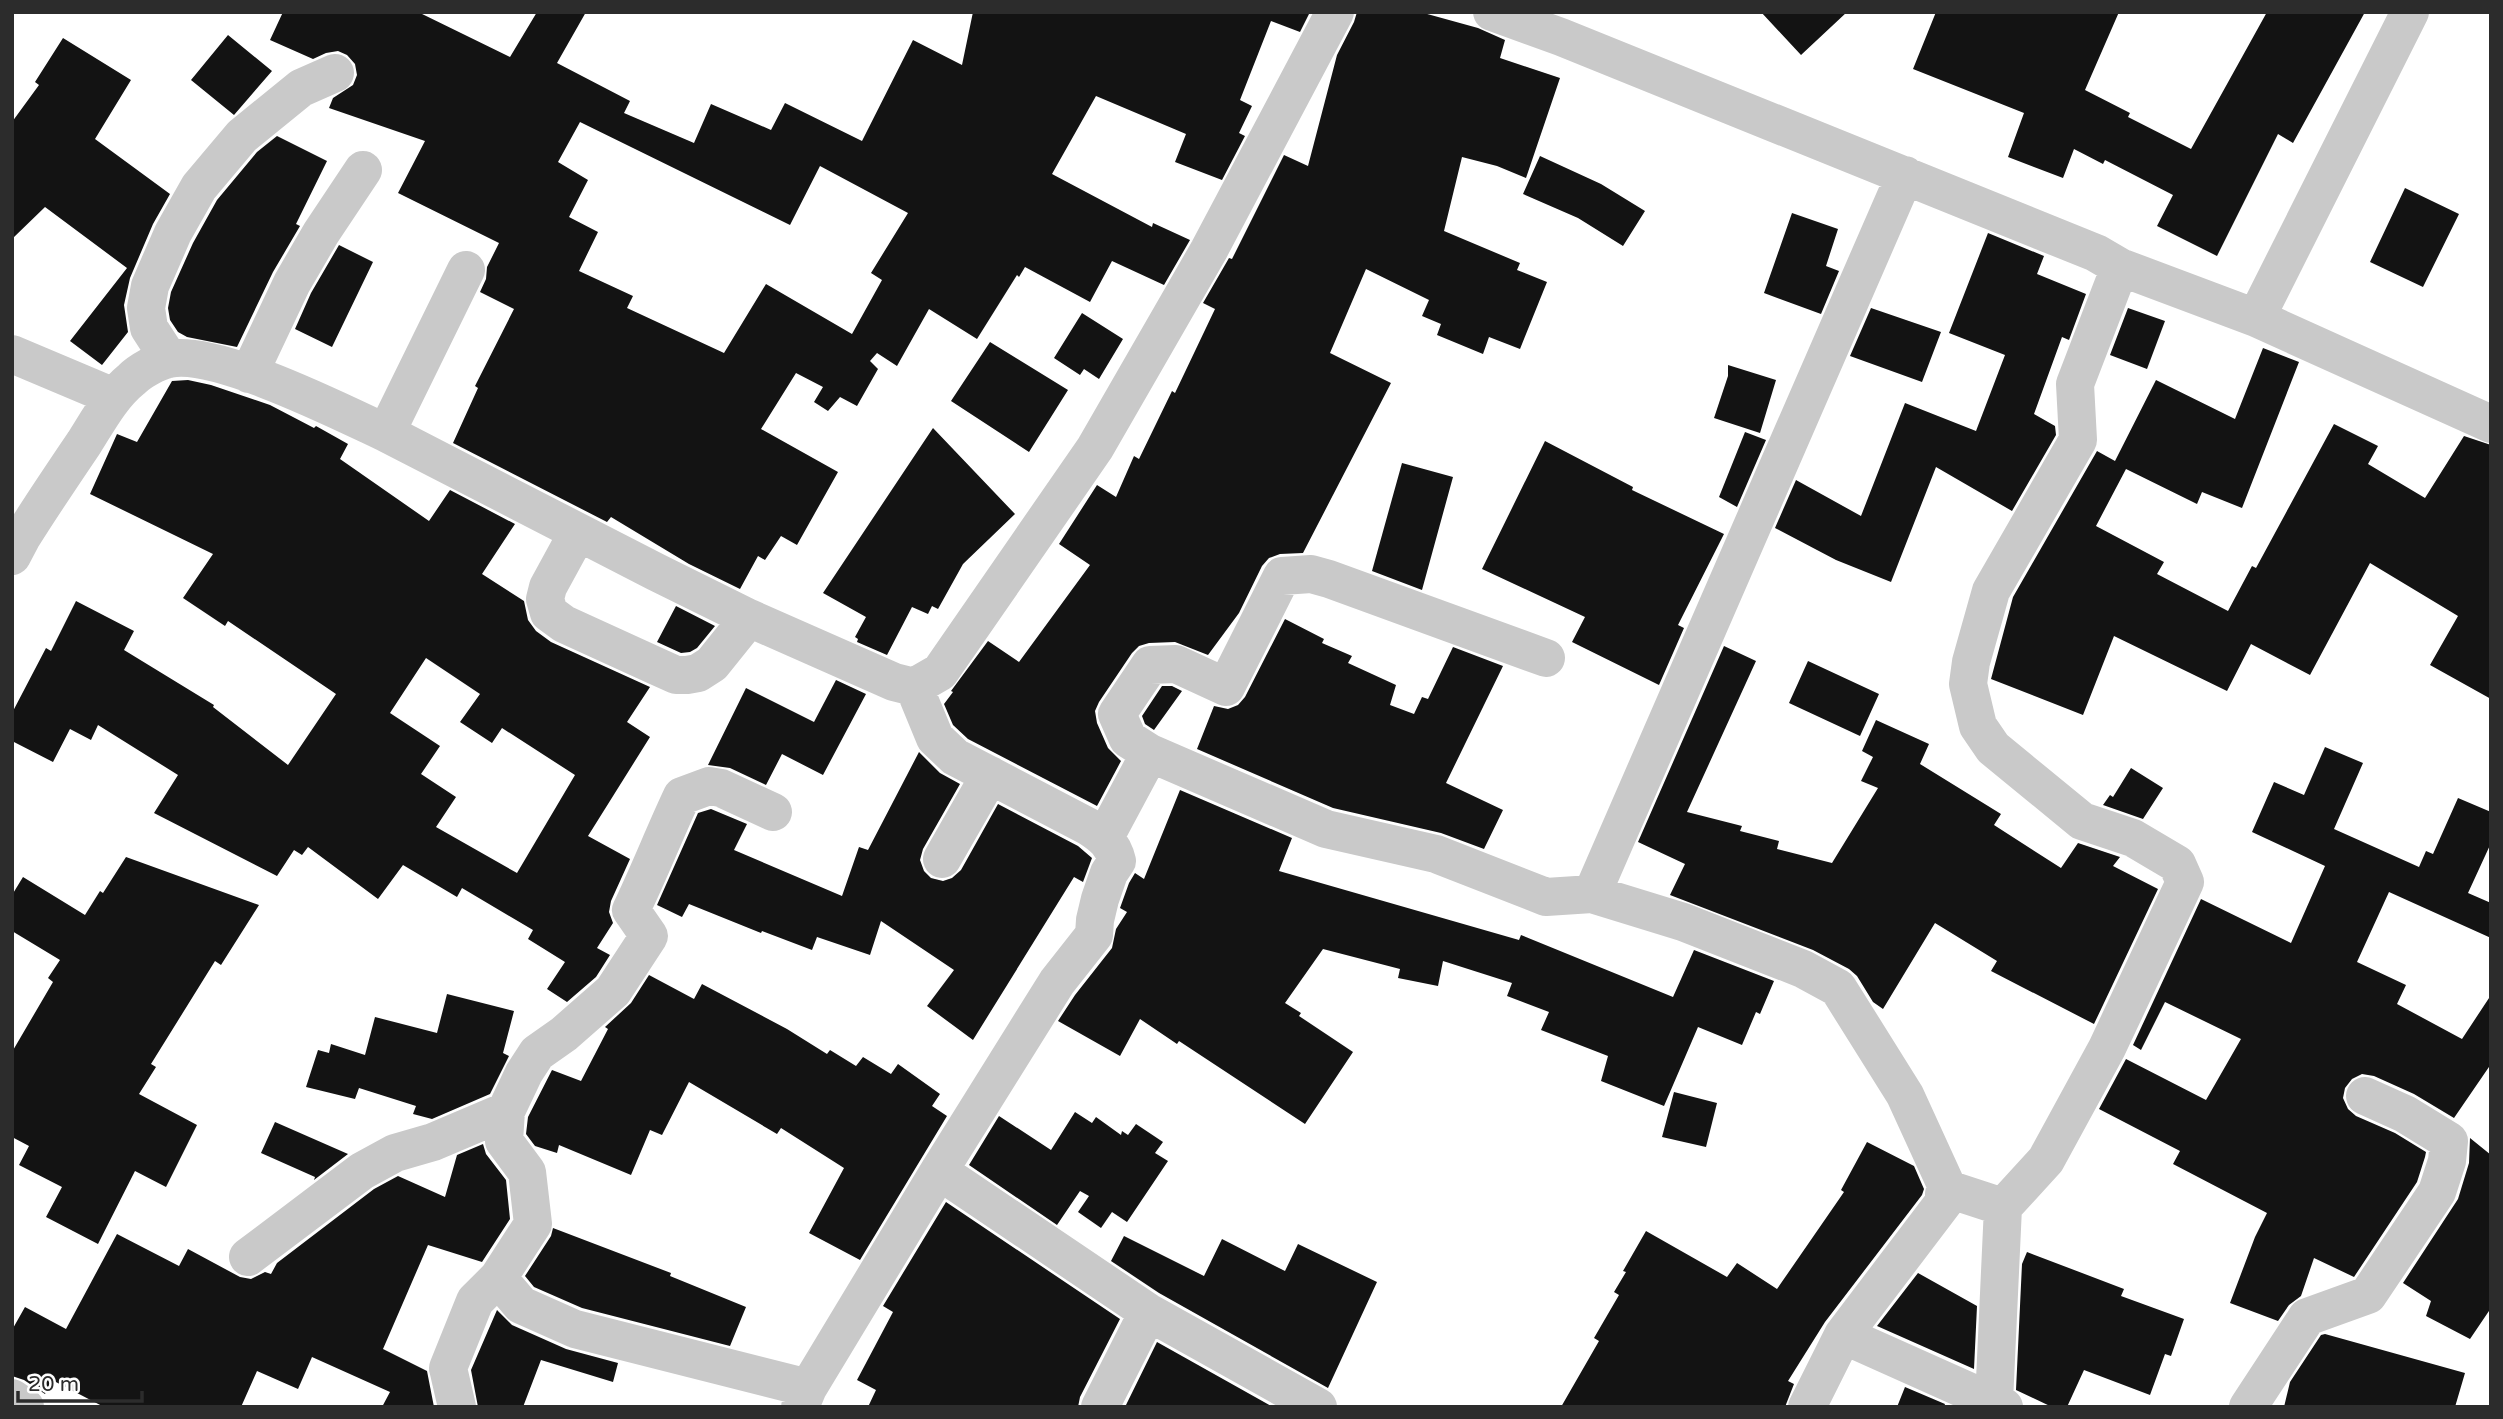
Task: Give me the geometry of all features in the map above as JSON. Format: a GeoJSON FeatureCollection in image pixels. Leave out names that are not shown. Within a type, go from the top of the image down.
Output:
{"type":"FeatureCollection","features":[{"type":"Feature","properties":{"kind":"street"},"geometry":{"type":"LineString","coordinates":[[12,556],[114,397],[133,377],[169,359],[200,361],[289,388],[386,433],[748,618],[894,682],[914,687],[940,672],[1094,448],[1209,250],[1335,12]]}},
{"type":"Feature","properties":{"kind":"street"},"geometry":{"type":"LineString","coordinates":[[1492,12],[1567,25],[1905,175],[2096,253],[2120,267],[2256,318],[2491,424]]}},
{"type":"Feature","properties":{"kind":"street"},"geometry":{"type":"LineString","coordinates":[[2256,318],[2410,12]]}},
{"type":"Feature","properties":{"kind":"street"},"geometry":{"type":"LineString","coordinates":[[169,359],[149,328],[146,308],[150,286],[173,233],[199,187],[242,136],[301,88],[335,73]]}},
{"type":"Feature","properties":{"kind":"street"},"geometry":{"type":"LineString","coordinates":[[249,374],[292,283],[363,170]]}},
{"type":"Feature","properties":{"kind":"street"},"geometry":{"type":"LineString","coordinates":[[1592,894],[1905,175]]}},
{"type":"Feature","properties":{"kind":"street"},"geometry":{"type":"LineString","coordinates":[[1843,1335],[1999,1405],[2003,1207],[2046,1160],[2107,1048],[2185,882],[2176,864],[2133,838],[2082,821],[1993,748],[1978,726],[1968,684],[1971,662],[1991,591],[2078,440],[2075,384],[2120,267]]}},
{"type":"Feature","properties":{"kind":"street"},"geometry":{"type":"LineString","coordinates":[[386,433],[466,270]]}},
{"type":"Feature","properties":{"kind":"street"},"geometry":{"type":"LineString","coordinates":[[12,354],[114,397]]}},
{"type":"Feature","properties":{"kind":"street"},"geometry":{"type":"LineString","coordinates":[[578,532],[548,587],[545,599],[549,613],[564,624],[677,675],[687,675],[698,673],[712,664],[748,618]]}},
{"type":"Feature","properties":{"kind":"street"},"geometry":{"type":"LineString","coordinates":[[1546,658],[1329,579],[1311,574],[1282,576],[1226,687],[1176,664],[1150,665],[1117,715],[1128,739],[1150,753],[1326,829],[1436,854],[1546,897],[1592,894],[1683,922],[1803,969],[1838,988],[1905,1095],[1948,1189],[2003,1207]]}},
{"type":"Feature","properties":{"kind":"street"},"geometry":{"type":"LineString","coordinates":[[498,1278],[521,1305],[575,1329],[804,1398],[939,1171],[1057,982],[1094,935],[1100,898],[1109,873],[1117,861],[1115,851],[1105,837],[955,757],[934,738],[914,687]]}},
{"type":"Feature","properties":{"kind":"street"},"geometry":{"type":"LineString","coordinates":[[1105,837],[1150,753]]}},
{"type":"Feature","properties":{"kind":"street"},"geometry":{"type":"LineString","coordinates":[[942,859],[989,775]]}},
{"type":"Feature","properties":{"kind":"street"},"geometry":{"type":"LineString","coordinates":[[457,1407],[448,1368],[475,1301],[498,1278],[533,1224],[527,1172],[504,1141],[506,1111],[524,1073],[537,1053],[564,1034],[613,991],[649,936],[631,911],[648,875],[657,847],[682,796],[709,786],[721,788],[773,812]]}},
{"type":"Feature","properties":{"kind":"street"},"geometry":{"type":"LineString","coordinates":[[2248,1407],[2307,1317],[2368,1295],[2437,1192],[2447,1161],[2449,1141],[2405,1114],[2365,1096]]}},
{"type":"Feature","properties":{"kind":"street"},"geometry":{"type":"LineString","coordinates":[[248,1257],[362,1171],[396,1153],[433,1142],[506,1111]]}},
{"type":"Feature","properties":{"kind":"street"},"geometry":{"type":"LineString","coordinates":[[939,1171],[1148,1312],[1318,1407]]}},
{"type":"Feature","properties":{"kind":"street"},"geometry":{"type":"LineString","coordinates":[[1807,1407],[1843,1335],[1944,1202],[1944,1194],[1948,1189]]}},
{"type":"Feature","properties":{"kind":"street"},"geometry":{"type":"LineString","coordinates":[[1100,1407],[1148,1312]]}},
{"type":"Feature","properties":{"kind":"street"},"geometry":{"type":"LineString","coordinates":[[12,1398],[25,1407]]}},
{"type":"Feature","properties":{"kind":"street"},"geometry":{"type":"LineString","coordinates":[[42,1407],[51,1407]]}},
{"type":"Feature","properties":{"kind":"building"},"geometry":{"type":"Polygon","coordinates":[[[283,12],[418,12],[510,57],[537,12],[586,12],[557,63],[630,101],[624,113],[694,143],[711,104],[771,130],[785,103],[862,141],[913,40],[962,65],[973,12],[1310,12],[1300,32],[1271,21],[1240,100],[1252,106],[1239,133],[1245,136],[1222,180],[1175,162],[1186,134],[1096,96],[1052,174],[1152,227],[1153,223],[1190,240],[1164,285],[1112,261],[1090,302],[1025,267],[1019,277],[1017,275],[977,339],[929,309],[897,366],[877,353],[870,361],[878,369],[857,406],[840,397],[828,411],[814,402],[823,387],[796,373],[761,429],[838,472],[797,545],[781,536],[765,560],[758,556],[740,589],[689,564],[611,517],[607,522],[453,443],[478,388],[475,386],[514,309],[480,292],[486,279],[487,267],[499,243],[398,193],[425,141],[329,108],[333,98],[353,85],[357,75],[355,64],[347,55],[338,51],[313,59],[270,40],[283,12]],[[580,122],[558,162],[588,180],[569,217],[598,232],[579,271],[633,296],[627,308],[724,353],[766,284],[852,334],[882,280],[871,273],[908,213],[820,166],[790,225],[580,122]]]}},
{"type":"Feature","properties":{"kind":"building"},"geometry":{"type":"Polygon","coordinates":[[[1357,12],[1420,12],[1478,28],[1505,40],[1500,58],[1560,78],[1526,178],[1497,166],[1462,157],[1444,231],[1520,263],[1517,270],[1547,282],[1520,349],[1489,337],[1483,354],[1437,335],[1441,324],[1422,316],[1429,300],[1366,269],[1330,353],[1391,383],[1303,553],[1280,554],[1269,558],[1262,566],[1239,613],[1208,655],[1175,642],[1149,643],[1139,646],[1132,653],[1095,711],[1108,748],[1121,761],[1097,806],[968,739],[953,725],[944,704],[988,641],[1019,662],[1090,565],[1059,544],[1097,485],[1116,497],[1134,456],[1139,459],[1172,391],[1175,393],[1215,309],[1203,303],[1229,258],[1232,259],[1284,155],[1308,166],[1337,55],[1357,12]]]}},
{"type":"Feature","properties":{"kind":"building"},"geometry":{"type":"Polygon","coordinates":[[[1761,12],[1847,12],[1801,55],[1761,12]]]}},
{"type":"Feature","properties":{"kind":"building"},"geometry":{"type":"Polygon","coordinates":[[[1936,12],[2119,12],[2085,90],[2130,113],[2128,117],[2191,149],[2267,12],[2365,12],[2293,143],[2278,134],[2217,256],[2157,226],[2173,195],[2105,160],[2103,164],[2074,149],[2063,178],[2008,157],[2024,113],[1913,69],[1936,12]]]}},
{"type":"Feature","properties":{"kind":"building"},"geometry":{"type":"Polygon","coordinates":[[[228,35],[272,71],[234,115],[191,80],[228,35]]]}},
{"type":"Feature","properties":{"kind":"building"},"geometry":{"type":"Polygon","coordinates":[[[63,38],[131,80],[95,139],[170,194],[153,224],[130,278],[124,305],[128,332],[102,365],[70,341],[127,268],[45,207],[12,239],[12,122],[39,85],[35,82],[63,38]]]}},
{"type":"Feature","properties":{"kind":"building"},"geometry":{"type":"Polygon","coordinates":[[[277,136],[327,161],[296,224],[300,226],[273,272],[237,347],[187,337],[178,332],[170,320],[168,308],[171,292],[193,243],[217,200],[257,152],[277,136]]]}},
{"type":"Feature","properties":{"kind":"building"},"geometry":{"type":"Polygon","coordinates":[[[1540,156],[1601,184],[1645,211],[1623,246],[1578,218],[1523,194],[1540,156]]]}},
{"type":"Feature","properties":{"kind":"building"},"geometry":{"type":"Polygon","coordinates":[[[2405,188],[2459,214],[2423,287],[2370,262],[2405,188]]]}},
{"type":"Feature","properties":{"kind":"building"},"geometry":{"type":"Polygon","coordinates":[[[1792,213],[1838,229],[1826,266],[1839,271],[1821,314],[1764,293],[1792,213]]]}},
{"type":"Feature","properties":{"kind":"building"},"geometry":{"type":"Polygon","coordinates":[[[1988,233],[2044,256],[2037,274],[2086,294],[2069,340],[2062,337],[2034,414],[2055,426],[2056,435],[2012,511],[1936,467],[1891,582],[1836,560],[1775,528],[1796,480],[1861,516],[1905,403],[1976,431],[2005,355],[1949,333],[1988,233]]]}},
{"type":"Feature","properties":{"kind":"building"},"geometry":{"type":"Polygon","coordinates":[[[339,245],[373,262],[332,347],[295,329],[311,293],[339,245]]]}},
{"type":"Feature","properties":{"kind":"building"},"geometry":{"type":"Polygon","coordinates":[[[1871,308],[1941,332],[1922,382],[1850,356],[1871,308]]]}},
{"type":"Feature","properties":{"kind":"building"},"geometry":{"type":"Polygon","coordinates":[[[2128,308],[2165,321],[2147,369],[2110,355],[2128,308]]]}},
{"type":"Feature","properties":{"kind":"building"},"geometry":{"type":"Polygon","coordinates":[[[1082,313],[1123,339],[1099,379],[1084,369],[1080,375],[1054,358],[1082,313]]]}},
{"type":"Feature","properties":{"kind":"building"},"geometry":{"type":"Polygon","coordinates":[[[990,342],[1068,390],[1029,452],[951,401],[990,342]]]}},
{"type":"Feature","properties":{"kind":"building"},"geometry":{"type":"Polygon","coordinates":[[[2263,348],[2299,362],[2242,508],[2202,492],[2197,504],[2126,469],[2096,526],[2164,562],[2157,574],[2228,611],[2252,566],[2256,568],[2334,424],[2378,446],[2368,464],[2425,498],[2464,436],[2491,445],[2491,699],[2430,665],[2458,616],[2370,563],[2310,675],[2251,644],[2227,691],[2114,636],[2083,715],[1991,679],[2013,597],[2097,451],[2115,461],[2156,380],[2235,419],[2263,348]]]}},
{"type":"Feature","properties":{"kind":"building"},"geometry":{"type":"Polygon","coordinates":[[[1728,365],[1776,380],[1760,433],[1714,418],[1728,376],[1728,365]]]}},
{"type":"Feature","properties":{"kind":"building"},"geometry":{"type":"Polygon","coordinates":[[[188,380],[211,385],[270,405],[314,428],[316,426],[348,444],[340,459],[429,521],[450,490],[515,524],[482,574],[524,601],[528,620],[536,631],[551,642],[650,687],[627,722],[650,737],[588,836],[630,859],[611,901],[609,912],[613,923],[597,948],[610,955],[596,977],[567,1002],[547,989],[565,962],[528,939],[533,930],[462,888],[457,897],[403,865],[378,899],[308,847],[302,855],[294,850],[277,876],[154,813],[178,775],[98,725],[91,740],[70,729],[53,762],[12,741],[12,713],[46,648],[51,651],[76,601],[134,631],[124,650],[214,705],[213,707],[288,765],[336,694],[228,621],[225,626],[183,598],[213,554],[90,494],[117,434],[137,442],[172,381],[188,380]],[[426,658],[390,713],[440,746],[421,774],[456,797],[436,827],[517,873],[575,775],[502,728],[492,743],[460,722],[480,694],[426,658]]]}},
{"type":"Feature","properties":{"kind":"building"},"geometry":{"type":"Polygon","coordinates":[[[933,428],[1015,514],[963,564],[938,609],[932,606],[928,614],[912,607],[887,655],[857,642],[855,637],[866,617],[823,593],[933,428]]]}},
{"type":"Feature","properties":{"kind":"building"},"geometry":{"type":"Polygon","coordinates":[[[1745,432],[1766,440],[1737,507],[1719,497],[1745,432]]]}},
{"type":"Feature","properties":{"kind":"building"},"geometry":{"type":"Polygon","coordinates":[[[1545,441],[1633,487],[1632,490],[1724,534],[1678,625],[1684,628],[1659,685],[1572,642],[1585,617],[1482,569],[1545,441]]]}},
{"type":"Feature","properties":{"kind":"building"},"geometry":{"type":"Polygon","coordinates":[[[1402,463],[1453,477],[1422,590],[1372,571],[1402,463]]]}},
{"type":"Feature","properties":{"kind":"building"},"geometry":{"type":"Polygon","coordinates":[[[676,606],[715,626],[697,648],[690,652],[681,653],[657,642],[676,606]]]}},
{"type":"Feature","properties":{"kind":"building"},"geometry":{"type":"Polygon","coordinates":[[[1285,619],[1324,639],[1322,643],[1352,656],[1348,663],[1396,685],[1390,705],[1414,714],[1422,697],[1428,699],[1453,647],[1503,666],[1446,783],[1503,810],[1484,849],[1441,833],[1333,808],[1197,749],[1214,706],[1228,709],[1238,705],[1245,697],[1285,619]]]}},
{"type":"Feature","properties":{"kind":"building"},"geometry":{"type":"Polygon","coordinates":[[[1724,646],[1756,661],[1687,812],[1742,826],[1740,831],[1779,841],[1777,849],[1832,863],[1878,788],[1861,781],[1873,757],[1862,751],[1876,720],[1929,744],[1920,764],[2001,814],[1994,825],[2061,868],[2078,843],[2120,857],[2113,866],[2158,889],[2094,1024],[1991,971],[1997,961],[1935,923],[1883,1009],[1873,1002],[1857,976],[1849,969],[1813,950],[1670,895],[1685,864],[1638,842],[1724,646]]]}},
{"type":"Feature","properties":{"kind":"building"},"geometry":{"type":"Polygon","coordinates":[[[1808,661],[1879,694],[1860,736],[1789,703],[1808,661]]]}},
{"type":"Feature","properties":{"kind":"building"},"geometry":{"type":"Polygon","coordinates":[[[836,680],[866,694],[823,775],[782,754],[766,785],[730,768],[708,765],[746,688],[814,722],[836,680]]]}},
{"type":"Feature","properties":{"kind":"building"},"geometry":{"type":"Polygon","coordinates":[[[1162,686],[1172,686],[1182,691],[1154,730],[1145,724],[1142,716],[1162,686]]]}},
{"type":"Feature","properties":{"kind":"building"},"geometry":{"type":"Polygon","coordinates":[[[2325,747],[2363,763],[2334,829],[2419,867],[2426,851],[2433,854],[2458,798],[2491,812],[2491,843],[2468,893],[2491,903],[2491,938],[2389,892],[2357,962],[2406,985],[2397,1004],[2462,1039],[2491,995],[2491,1064],[2454,1118],[2414,1094],[2374,1076],[2362,1074],[2352,1079],[2345,1088],[2343,1098],[2348,1109],[2356,1116],[2395,1133],[2426,1152],[2425,1157],[2417,1182],[2354,1277],[2314,1258],[2301,1296],[2289,1305],[2278,1321],[2230,1303],[2267,1213],[2173,1164],[2180,1151],[2099,1109],[2126,1059],[2206,1100],[2241,1039],[2165,1002],[2141,1050],[2133,1045],[2201,899],[2291,943],[2325,866],[2252,832],[2274,782],[2304,795],[2325,747]]]}},
{"type":"Feature","properties":{"kind":"building"},"geometry":{"type":"Polygon","coordinates":[[[919,752],[940,773],[960,784],[923,849],[920,860],[924,871],[931,878],[943,881],[952,878],[961,870],[998,804],[1078,846],[1092,858],[1083,882],[1074,877],[973,1040],[927,1006],[954,970],[881,921],[870,955],[817,937],[812,950],[689,904],[682,917],[657,905],[698,813],[711,809],[747,824],[734,850],[842,896],[859,847],[868,850],[919,752]]]}},
{"type":"Feature","properties":{"kind":"building"},"geometry":{"type":"Polygon","coordinates":[[[2131,768],[2163,788],[2143,819],[2103,805],[2110,795],[2113,797],[2131,768]]]}},
{"type":"Feature","properties":{"kind":"building"},"geometry":{"type":"Polygon","coordinates":[[[1180,790],[1292,838],[1279,871],[1519,940],[1521,935],[1673,997],[1694,950],[1774,981],[1760,1014],[1756,1012],[1742,1045],[1698,1027],[1664,1106],[1601,1081],[1608,1056],[1541,1030],[1549,1012],[1507,996],[1512,983],[1443,961],[1438,986],[1398,978],[1400,969],[1323,949],[1285,1003],[1301,1013],[1299,1016],[1353,1052],[1305,1124],[1179,1041],[1177,1044],[1140,1019],[1120,1056],[1058,1021],[1112,948],[1116,929],[1127,912],[1120,908],[1129,883],[1135,873],[1144,879],[1180,790]]]}},
{"type":"Feature","properties":{"kind":"building"},"geometry":{"type":"Polygon","coordinates":[[[126,857],[259,905],[221,965],[215,961],[151,1064],[156,1067],[139,1094],[197,1125],[166,1187],[135,1171],[98,1244],[46,1217],[62,1187],[19,1165],[29,1146],[12,1137],[12,1052],[53,982],[48,978],[60,960],[12,931],[12,895],[23,877],[85,915],[126,857]]]}},
{"type":"Feature","properties":{"kind":"building"},"geometry":{"type":"Polygon","coordinates":[[[649,975],[694,999],[702,984],[787,1029],[827,1054],[830,1050],[856,1066],[863,1057],[891,1074],[898,1064],[940,1094],[932,1106],[947,1116],[860,1260],[809,1233],[844,1168],[781,1128],[777,1134],[689,1082],[662,1135],[650,1130],[631,1175],[559,1145],[557,1153],[535,1146],[526,1134],[528,1117],[552,1070],[581,1081],[608,1029],[605,1027],[631,1003],[649,975]]]}},
{"type":"Feature","properties":{"kind":"building"},"geometry":{"type":"Polygon","coordinates":[[[447,994],[514,1011],[503,1053],[509,1056],[490,1094],[432,1119],[413,1114],[416,1106],[359,1088],[355,1099],[306,1087],[318,1050],[329,1053],[331,1044],[365,1055],[375,1017],[437,1033],[447,994]]]}},
{"type":"Feature","properties":{"kind":"building"},"geometry":{"type":"Polygon","coordinates":[[[1674,1092],[1717,1103],[1706,1147],[1662,1137],[1674,1092]]]}},
{"type":"Feature","properties":{"kind":"building"},"geometry":{"type":"Polygon","coordinates":[[[1075,1112],[1092,1123],[1096,1117],[1121,1135],[1122,1131],[1128,1135],[1136,1124],[1163,1142],[1155,1153],[1168,1161],[1127,1222],[1112,1212],[1101,1228],[1078,1212],[1089,1196],[1080,1191],[1057,1225],[969,1165],[999,1116],[1051,1150],[1075,1112]]]}},
{"type":"Feature","properties":{"kind":"building"},"geometry":{"type":"Polygon","coordinates":[[[275,1122],[348,1154],[314,1180],[315,1177],[261,1153],[275,1122]]]}},
{"type":"Feature","properties":{"kind":"building"},"geometry":{"type":"Polygon","coordinates":[[[2470,1138],[2491,1155],[2491,1308],[2470,1339],[2426,1316],[2431,1301],[2403,1283],[2458,1199],[2469,1163],[2470,1138]]]}},
{"type":"Feature","properties":{"kind":"building"},"geometry":{"type":"Polygon","coordinates":[[[1867,1142],[1914,1166],[1924,1189],[1825,1322],[1788,1381],[1794,1384],[1785,1407],[1561,1407],[1599,1341],[1594,1338],[1619,1295],[1614,1292],[1646,1231],[1727,1277],[1737,1263],[1777,1289],[1844,1192],[1841,1190],[1867,1142]]]}},
{"type":"Feature","properties":{"kind":"building"},"geometry":{"type":"Polygon","coordinates":[[[483,1144],[486,1154],[506,1180],[510,1219],[482,1262],[428,1245],[383,1349],[427,1371],[434,1407],[382,1407],[390,1392],[312,1357],[298,1389],[257,1371],[241,1407],[104,1407],[52,1380],[45,1394],[24,1380],[12,1376],[12,1330],[25,1307],[66,1329],[117,1234],[179,1266],[188,1249],[240,1277],[251,1279],[265,1272],[271,1274],[277,1263],[374,1189],[398,1176],[445,1197],[457,1155],[483,1144]]]}},
{"type":"Feature","properties":{"kind":"building"},"geometry":{"type":"Polygon","coordinates":[[[946,1202],[1120,1319],[1080,1397],[1078,1407],[868,1407],[876,1390],[857,1380],[893,1312],[883,1306],[946,1202]]]}},
{"type":"Feature","properties":{"kind":"building"},"geometry":{"type":"Polygon","coordinates":[[[553,1228],[671,1273],[670,1276],[746,1307],[730,1346],[582,1308],[534,1287],[525,1276],[551,1236],[553,1228]]]}},
{"type":"Feature","properties":{"kind":"building"},"geometry":{"type":"Polygon","coordinates":[[[1124,1236],[1204,1276],[1222,1239],[1285,1271],[1298,1244],[1377,1282],[1328,1388],[1159,1293],[1111,1261],[1124,1236]]]}},
{"type":"Feature","properties":{"kind":"building"},"geometry":{"type":"Polygon","coordinates":[[[2027,1252],[2124,1289],[2121,1296],[2184,1319],[2171,1356],[2165,1354],[2150,1395],[2084,1370],[2067,1407],[2052,1407],[2016,1390],[2022,1264],[2027,1252]]]}},
{"type":"Feature","properties":{"kind":"building"},"geometry":{"type":"Polygon","coordinates":[[[1918,1273],[1977,1306],[1974,1369],[1877,1326],[1918,1273]]]}},
{"type":"Feature","properties":{"kind":"building"},"geometry":{"type":"Polygon","coordinates":[[[497,1310],[512,1325],[566,1349],[618,1363],[613,1382],[541,1360],[523,1407],[478,1407],[471,1370],[497,1310]]]}},
{"type":"Feature","properties":{"kind":"building"},"geometry":{"type":"Polygon","coordinates":[[[2321,1335],[2465,1373],[2455,1407],[2284,1407],[2290,1382],[2321,1335]]]}},
{"type":"Feature","properties":{"kind":"building"},"geometry":{"type":"Polygon","coordinates":[[[1157,1342],[1273,1407],[1125,1407],[1157,1342]]]}},
{"type":"Feature","properties":{"kind":"building"},"geometry":{"type":"Polygon","coordinates":[[[1905,1387],[1945,1404],[1944,1407],[1897,1407],[1905,1387]]]}}]}
